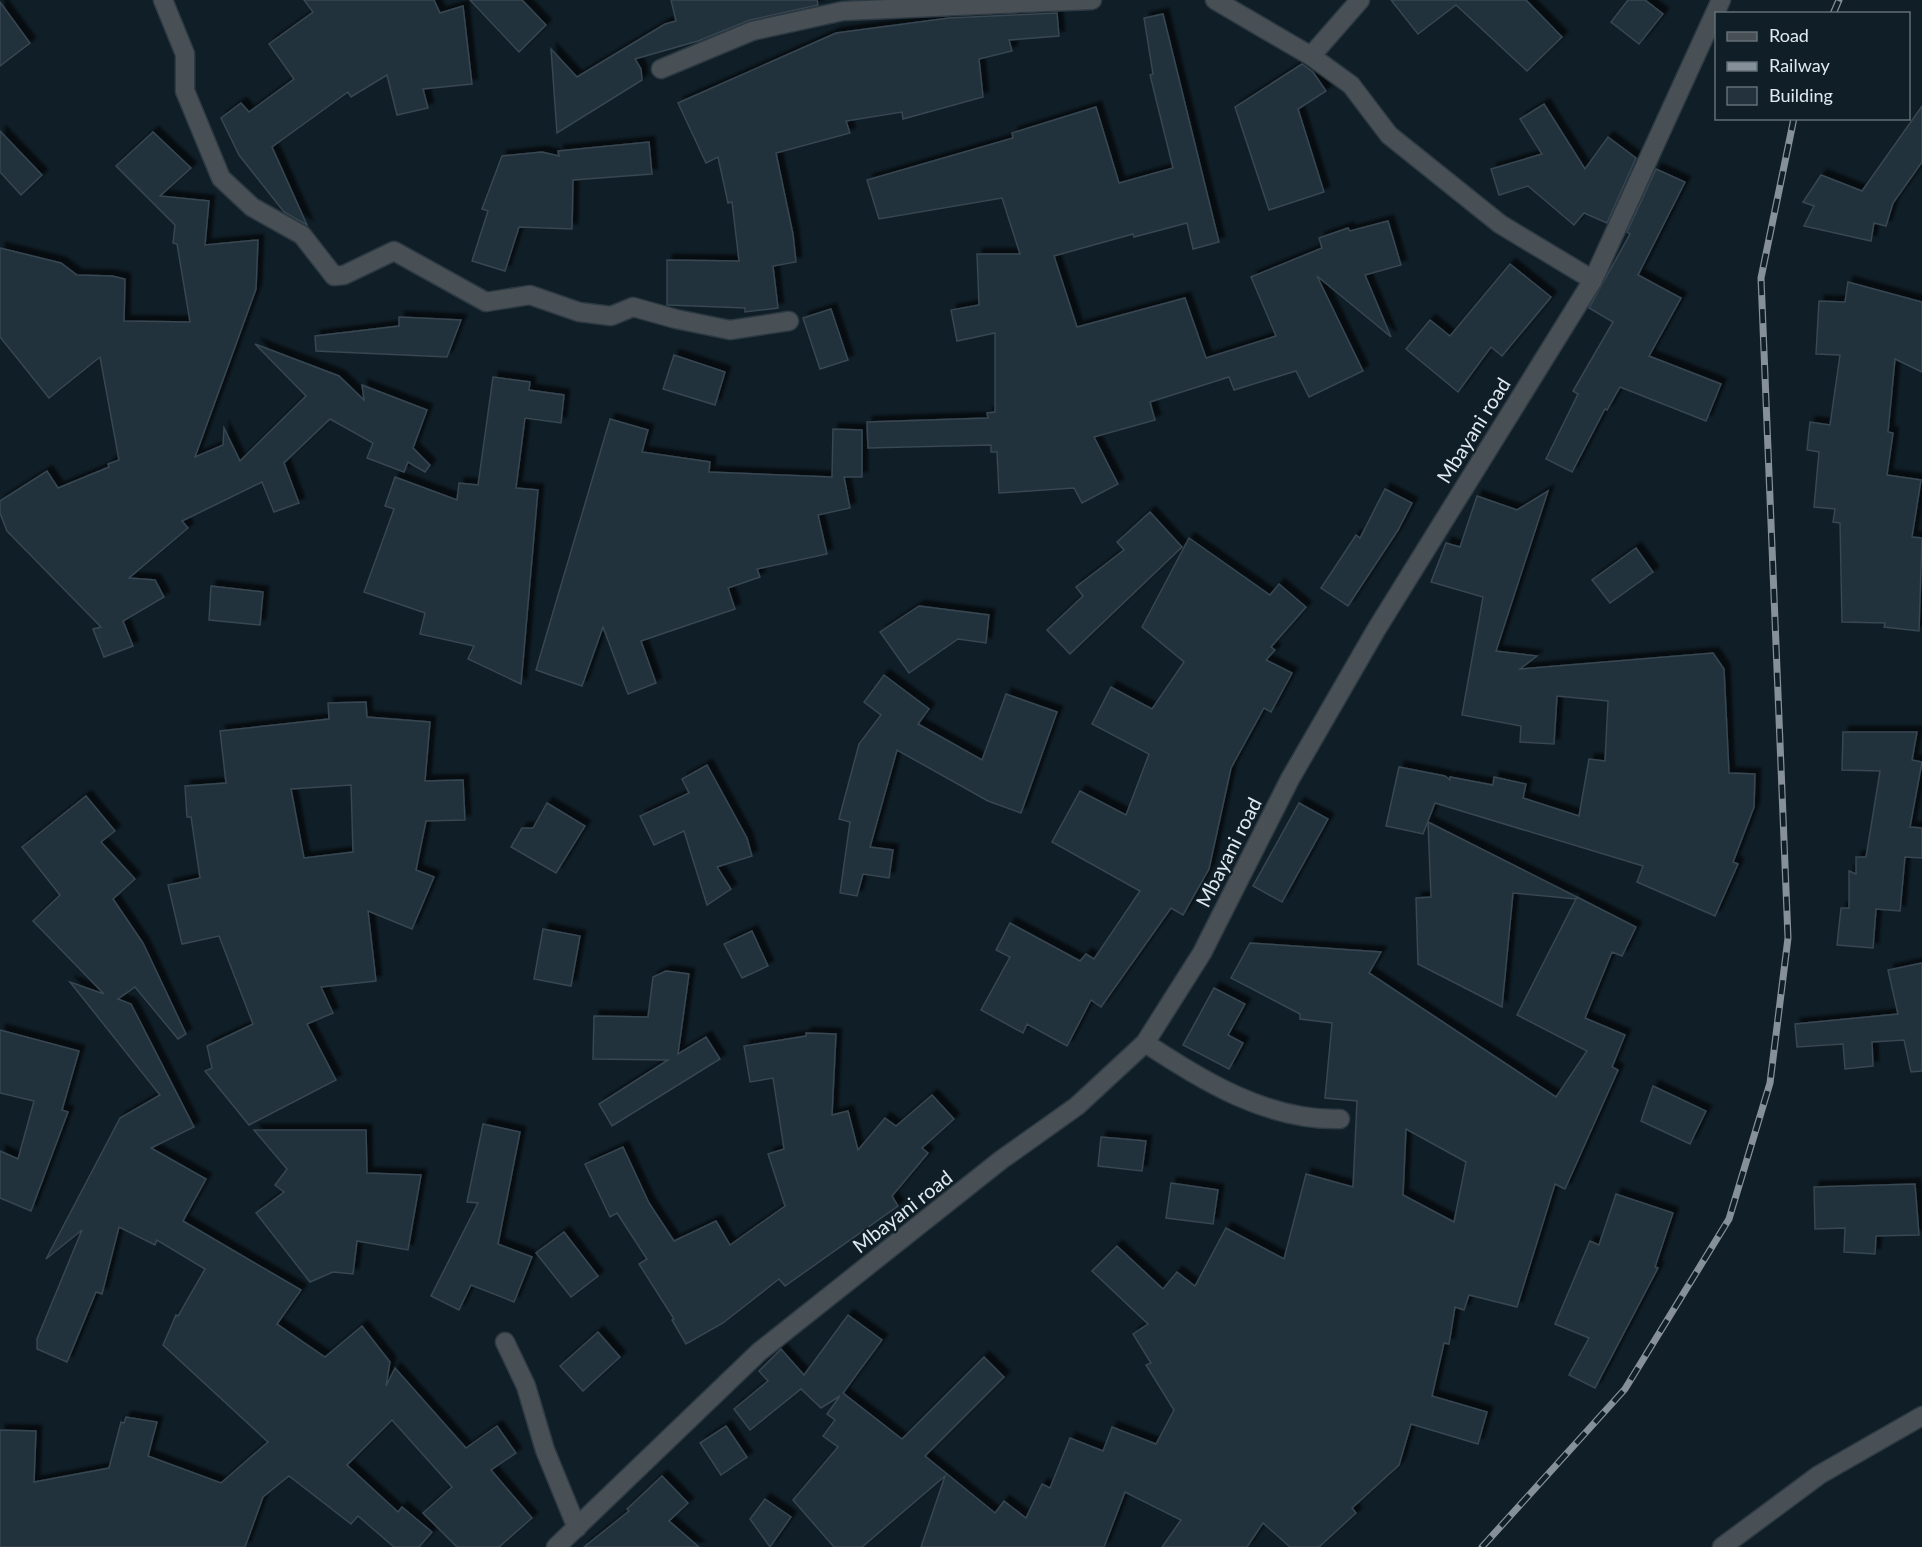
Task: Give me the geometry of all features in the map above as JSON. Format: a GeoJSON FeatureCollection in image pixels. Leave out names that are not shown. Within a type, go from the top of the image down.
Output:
{"type":"FeatureCollection","features":[{"type":"Feature","properties":{"kind":"street"},"geometry":{"type":"LineString","coordinates":[[164,0],[185,54],[185,91],[221,178],[252,207],[303,235],[334,276],[344,275],[394,250],[486,302],[530,295],[579,312],[611,316],[633,307],[676,320],[730,330],[789,321]]}},
{"type":"Feature","properties":{"kind":"street"},"geometry":{"type":"LineString","coordinates":[[661,69],[752,31],[843,10],[1092,0]]}},
{"type":"Feature","properties":{"kind":"street"},"geometry":{"type":"LineString","coordinates":[[1215,0],[1311,56],[1351,85],[1389,135],[1500,224],[1593,280]]}},
{"type":"Feature","properties":{"kind":"street"},"geometry":{"type":"LineString","coordinates":[[1311,56],[1360,0]]}},
{"type":"Feature","properties":{"kind":"street","name":"Mbayani road"},"geometry":{"type":"LineString","coordinates":[[556,1547],[759,1352],[1001,1161],[1077,1106],[1145,1043],[1202,953],[1290,779],[1376,630],[1593,280],[1715,13]]}},
{"type":"Feature","properties":{"kind":"street"},"geometry":{"type":"LineString","coordinates":[[1145,1043],[1197,1076],[1285,1114],[1313,1120],[1340,1119]]}},
{"type":"Feature","properties":{"kind":"street"},"geometry":{"type":"LineString","coordinates":[[505,1341],[526,1386],[544,1450],[577,1528]]}},
{"type":"Feature","properties":{"kind":"street"},"geometry":{"type":"LineString","coordinates":[[1722,1547],[1818,1475],[1922,1416]]}},
{"type":"Feature","properties":{"kind":"building"},"geometry":{"type":"Polygon","coordinates":[[[304,0],[434,0],[440,13],[463,6],[472,84],[423,89],[428,108],[397,115],[387,75],[351,97],[348,92],[272,147],[307,225],[284,212],[239,155],[221,118],[241,103],[249,112],[294,79],[269,44],[313,12],[304,0]]]}},
{"type":"Feature","properties":{"kind":"building"},"geometry":{"type":"Polygon","coordinates":[[[470,0],[522,0],[546,25],[519,52],[470,0]]]}},
{"type":"Feature","properties":{"kind":"building"},"geometry":{"type":"Polygon","coordinates":[[[671,0],[817,0],[818,5],[750,20],[698,41],[635,59],[641,69],[642,80],[557,133],[551,49],[577,77],[665,24],[676,21],[671,0]]]}},
{"type":"Feature","properties":{"kind":"building"},"geometry":{"type":"Polygon","coordinates":[[[1391,0],[1526,0],[1562,37],[1527,71],[1456,5],[1418,34],[1391,0]]]}},
{"type":"Feature","properties":{"kind":"building"},"geometry":{"type":"Polygon","coordinates":[[[1628,0],[1645,0],[1663,14],[1639,44],[1611,22],[1628,0]]]}},
{"type":"Feature","properties":{"kind":"building"},"geometry":{"type":"Polygon","coordinates":[[[0,2],[30,43],[0,66],[0,2]]]}},
{"type":"Feature","properties":{"kind":"building"},"geometry":{"type":"Polygon","coordinates":[[[1057,13],[1059,36],[1009,40],[1012,51],[979,59],[983,97],[903,119],[902,112],[846,121],[850,133],[776,153],[793,234],[796,262],[773,266],[778,308],[745,312],[745,308],[667,305],[667,260],[739,261],[732,202],[728,203],[718,157],[706,163],[678,103],[836,33],[949,18],[1057,13]]]}},
{"type":"Feature","properties":{"kind":"building"},"geometry":{"type":"Polygon","coordinates":[[[1163,14],[1219,242],[1193,249],[1187,223],[1134,237],[1133,234],[1054,256],[1077,327],[1185,298],[1206,358],[1276,336],[1251,277],[1322,248],[1319,238],[1348,228],[1350,231],[1388,221],[1401,265],[1365,275],[1391,337],[1317,276],[1363,371],[1309,397],[1296,371],[1234,390],[1229,377],[1150,402],[1155,420],[1094,437],[1118,484],[1082,503],[1074,488],[999,493],[997,452],[991,452],[991,445],[868,448],[867,422],[988,418],[987,413],[995,412],[995,333],[957,341],[951,310],[979,305],[977,254],[1020,254],[1002,198],[879,219],[867,180],[1013,138],[1012,133],[1096,107],[1119,183],[1173,168],[1150,75],[1153,74],[1144,18],[1163,14]]]}},
{"type":"Feature","properties":{"kind":"building"},"geometry":{"type":"Polygon","coordinates":[[[1302,64],[1313,72],[1326,91],[1298,109],[1324,192],[1269,210],[1235,107],[1302,64]]]}},
{"type":"Feature","properties":{"kind":"building"},"geometry":{"type":"Polygon","coordinates":[[[1544,104],[1585,169],[1608,137],[1636,158],[1607,223],[1584,213],[1574,225],[1528,186],[1499,195],[1491,169],[1542,154],[1520,119],[1544,104]]]}},
{"type":"Feature","properties":{"kind":"building"},"geometry":{"type":"Polygon","coordinates":[[[1922,106],[1922,162],[1893,203],[1886,226],[1874,223],[1871,241],[1804,226],[1814,206],[1803,202],[1821,175],[1862,191],[1922,106]]]}},
{"type":"Feature","properties":{"kind":"building"},"geometry":{"type":"Polygon","coordinates":[[[0,131],[42,175],[21,195],[0,172],[0,131]]]}},
{"type":"Feature","properties":{"kind":"building"},"geometry":{"type":"Polygon","coordinates":[[[153,132],[191,168],[160,196],[209,201],[205,245],[258,240],[256,289],[195,457],[223,445],[224,428],[240,461],[306,396],[255,344],[339,376],[364,400],[362,385],[427,410],[413,448],[430,465],[425,472],[408,462],[404,472],[367,458],[373,443],[330,419],[284,463],[299,503],[274,512],[262,482],[182,521],[188,528],[129,578],[155,580],[164,597],[123,621],[133,646],[104,657],[93,629],[101,627],[7,531],[0,513],[0,501],[47,471],[58,488],[109,467],[108,464],[119,460],[100,357],[49,398],[0,337],[0,248],[61,263],[77,275],[112,276],[125,279],[124,321],[190,322],[177,244],[173,243],[175,225],[116,166],[153,132]]]}},
{"type":"Feature","properties":{"kind":"building"},"geometry":{"type":"Polygon","coordinates":[[[649,142],[652,174],[573,180],[572,229],[519,227],[505,271],[472,261],[488,211],[482,209],[502,156],[542,152],[559,156],[558,151],[649,142]]]}},
{"type":"Feature","properties":{"kind":"building"},"geometry":{"type":"Polygon","coordinates":[[[1656,169],[1685,182],[1638,275],[1681,298],[1649,356],[1721,384],[1706,421],[1620,387],[1607,410],[1605,409],[1572,472],[1546,459],[1578,394],[1573,391],[1613,322],[1589,308],[1630,234],[1627,232],[1656,169]]]}},
{"type":"Feature","properties":{"kind":"building"},"geometry":{"type":"Polygon","coordinates":[[[1510,264],[1551,297],[1502,356],[1491,347],[1458,392],[1406,349],[1430,320],[1450,336],[1510,264]]]}},
{"type":"Feature","properties":{"kind":"building"},"geometry":{"type":"Polygon","coordinates":[[[1848,282],[1922,302],[1922,372],[1895,359],[1888,432],[1893,433],[1887,475],[1921,480],[1912,537],[1922,538],[1919,631],[1884,627],[1885,623],[1842,622],[1840,523],[1833,522],[1835,509],[1814,507],[1819,452],[1807,450],[1810,422],[1830,425],[1840,355],[1816,354],[1819,301],[1845,302],[1848,282]]]}},
{"type":"Feature","properties":{"kind":"building"},"geometry":{"type":"Polygon","coordinates":[[[831,309],[848,360],[820,369],[803,318],[831,309]]]}},
{"type":"Feature","properties":{"kind":"building"},"geometry":{"type":"Polygon","coordinates":[[[399,317],[461,320],[447,357],[316,351],[315,336],[399,326],[399,317]]]}},
{"type":"Feature","properties":{"kind":"building"},"geometry":{"type":"Polygon","coordinates":[[[674,355],[725,372],[715,405],[663,389],[674,355]]]}},
{"type":"Feature","properties":{"kind":"building"},"geometry":{"type":"Polygon","coordinates":[[[493,377],[530,382],[529,390],[564,395],[561,423],[525,418],[516,488],[538,490],[521,684],[468,659],[474,646],[420,634],[425,613],[364,592],[394,509],[385,506],[395,477],[457,500],[459,483],[478,485],[493,377]]]}},
{"type":"Feature","properties":{"kind":"building"},"geometry":{"type":"Polygon","coordinates":[[[610,419],[648,430],[642,452],[710,462],[709,472],[832,477],[833,429],[862,430],[862,477],[844,477],[850,508],[818,515],[827,554],[757,569],[760,577],[728,588],[735,609],[641,641],[656,683],[628,694],[603,627],[582,686],[536,670],[610,419]]]}},
{"type":"Feature","properties":{"kind":"building"},"geometry":{"type":"Polygon","coordinates":[[[1385,489],[1412,503],[1398,530],[1348,606],[1321,588],[1356,535],[1360,538],[1385,489]]]}},
{"type":"Feature","properties":{"kind":"building"},"geometry":{"type":"Polygon","coordinates":[[[1548,491],[1496,651],[1537,656],[1520,669],[1713,653],[1724,669],[1729,773],[1755,774],[1754,807],[1733,862],[1738,864],[1715,916],[1637,882],[1643,866],[1435,803],[1423,834],[1386,826],[1399,767],[1445,776],[1450,780],[1450,777],[1493,785],[1494,777],[1526,784],[1523,798],[1579,816],[1589,759],[1605,761],[1608,701],[1557,696],[1554,744],[1520,742],[1521,726],[1462,715],[1483,597],[1431,582],[1446,543],[1460,547],[1477,496],[1517,510],[1548,491]]]}},
{"type":"Feature","properties":{"kind":"building"},"geometry":{"type":"Polygon","coordinates":[[[1150,512],[1182,547],[1070,654],[1047,630],[1083,596],[1076,587],[1124,550],[1117,542],[1150,512]]]}},
{"type":"Feature","properties":{"kind":"building"},"geometry":{"type":"Polygon","coordinates":[[[1189,538],[1270,595],[1279,584],[1306,607],[1271,647],[1275,650],[1266,660],[1292,673],[1271,712],[1264,708],[1231,768],[1209,869],[1183,915],[1171,908],[1101,1007],[1091,1000],[1067,1046],[1027,1024],[1023,1033],[981,1010],[1010,957],[996,950],[1010,923],[1080,961],[1086,954],[1094,959],[1140,891],[1052,842],[1080,791],[1126,815],[1149,754],[1092,724],[1111,687],[1152,709],[1184,662],[1142,627],[1189,538]]]}},
{"type":"Feature","properties":{"kind":"building"},"geometry":{"type":"Polygon","coordinates":[[[1636,548],[1653,572],[1610,603],[1592,580],[1636,548]]]}},
{"type":"Feature","properties":{"kind":"building"},"geometry":{"type":"Polygon","coordinates":[[[211,586],[263,592],[260,625],[209,620],[211,586]]]}},
{"type":"Feature","properties":{"kind":"building"},"geometry":{"type":"Polygon","coordinates":[[[919,606],[989,615],[986,643],[958,639],[909,673],[880,632],[919,606]]]}},
{"type":"Feature","properties":{"kind":"building"},"geometry":{"type":"Polygon","coordinates":[[[884,675],[929,709],[918,724],[982,760],[1006,694],[1057,712],[1021,813],[988,801],[897,750],[870,847],[893,850],[889,878],[863,874],[857,896],[840,893],[850,822],[839,819],[859,744],[881,715],[864,702],[884,675]]]}},
{"type":"Feature","properties":{"kind":"building"},"geometry":{"type":"Polygon","coordinates":[[[366,702],[367,717],[430,722],[425,781],[463,780],[465,820],[426,821],[416,870],[434,877],[412,929],[368,911],[376,981],[321,987],[333,1013],[307,1024],[336,1080],[249,1125],[205,1071],[212,1068],[207,1046],[253,1024],[219,936],[182,944],[168,885],[200,878],[191,817],[187,817],[185,786],[226,783],[220,731],[329,719],[328,703],[366,702]],[[351,785],[291,789],[304,858],[353,852],[351,785]]]}},
{"type":"Feature","properties":{"kind":"building"},"geometry":{"type":"Polygon","coordinates":[[[1843,732],[1917,732],[1912,760],[1922,762],[1910,827],[1922,828],[1922,858],[1905,857],[1900,911],[1876,909],[1873,948],[1837,945],[1841,908],[1849,908],[1849,871],[1856,874],[1856,857],[1866,857],[1880,771],[1842,770],[1843,732]]]}},
{"type":"Feature","properties":{"kind":"building"},"geometry":{"type":"Polygon","coordinates":[[[707,765],[747,838],[752,856],[717,867],[731,889],[707,905],[684,831],[654,845],[640,816],[689,793],[682,779],[707,765]]]}},
{"type":"Feature","properties":{"kind":"building"},"geometry":{"type":"Polygon","coordinates":[[[86,796],[115,831],[101,842],[135,879],[113,899],[143,943],[186,1034],[178,1039],[135,987],[118,999],[131,1004],[194,1127],[151,1148],[206,1179],[183,1221],[301,1290],[277,1324],[325,1357],[362,1326],[390,1362],[386,1386],[395,1368],[466,1448],[497,1426],[516,1453],[491,1470],[532,1518],[499,1547],[457,1547],[423,1513],[452,1487],[392,1420],[347,1465],[398,1512],[402,1507],[432,1532],[419,1547],[394,1547],[358,1516],[351,1524],[289,1476],[263,1497],[245,1547],[0,1547],[0,1430],[36,1431],[34,1482],[109,1468],[121,1422],[124,1423],[126,1417],[157,1422],[148,1456],[221,1483],[268,1442],[163,1345],[176,1315],[178,1316],[205,1269],[157,1240],[155,1245],[119,1227],[102,1294],[96,1292],[67,1362],[37,1349],[37,1339],[82,1230],[46,1259],[120,1118],[160,1095],[70,982],[104,994],[33,921],[60,895],[22,847],[86,796]]]}},
{"type":"Feature","properties":{"kind":"building"},"geometry":{"type":"Polygon","coordinates":[[[547,803],[585,826],[556,873],[511,847],[522,828],[533,828],[547,803]]]}},
{"type":"Feature","properties":{"kind":"building"},"geometry":{"type":"Polygon","coordinates":[[[1299,803],[1328,819],[1282,902],[1253,886],[1299,803]]]}},
{"type":"Feature","properties":{"kind":"building"},"geometry":{"type":"Polygon","coordinates":[[[1428,822],[1577,897],[1576,899],[1513,893],[1502,1007],[1418,964],[1416,898],[1431,897],[1428,822]]]}},
{"type":"Feature","properties":{"kind":"building"},"geometry":{"type":"Polygon","coordinates":[[[1577,897],[1636,927],[1622,956],[1612,952],[1585,1018],[1625,1035],[1612,1067],[1618,1070],[1565,1189],[1555,1184],[1517,1307],[1469,1295],[1464,1310],[1455,1307],[1449,1344],[1444,1343],[1432,1396],[1487,1412],[1478,1444],[1411,1424],[1399,1465],[1352,1508],[1356,1513],[1319,1547],[1290,1547],[1263,1523],[1247,1547],[1162,1547],[1181,1520],[1125,1492],[1104,1547],[921,1547],[945,1476],[862,1547],[834,1547],[793,1500],[838,1447],[823,1436],[835,1420],[827,1414],[840,1396],[821,1408],[801,1389],[750,1430],[734,1409],[768,1381],[759,1371],[781,1349],[804,1375],[848,1315],[882,1340],[843,1393],[902,1439],[984,1357],[1004,1377],[925,1456],[995,1513],[1004,1501],[1026,1518],[1042,1484],[1050,1488],[1070,1438],[1103,1451],[1112,1427],[1156,1444],[1174,1410],[1146,1365],[1151,1363],[1133,1334],[1148,1324],[1092,1271],[1117,1246],[1163,1289],[1177,1272],[1195,1286],[1226,1228],[1284,1259],[1306,1174],[1353,1187],[1357,1101],[1325,1098],[1332,1023],[1300,1019],[1300,1014],[1231,978],[1250,943],[1381,952],[1369,973],[1556,1097],[1587,1051],[1517,1015],[1577,897]],[[1406,1129],[1403,1195],[1454,1222],[1466,1162],[1406,1129]]]}},
{"type":"Feature","properties":{"kind":"building"},"geometry":{"type":"Polygon","coordinates":[[[543,929],[580,936],[571,986],[534,979],[543,929]]]}},
{"type":"Feature","properties":{"kind":"building"},"geometry":{"type":"Polygon","coordinates":[[[752,931],[768,966],[742,978],[724,944],[752,931]]]}},
{"type":"Feature","properties":{"kind":"building"},"geometry":{"type":"Polygon","coordinates":[[[1922,963],[1922,1071],[1911,1072],[1904,1040],[1872,1042],[1873,1066],[1845,1069],[1843,1044],[1797,1047],[1795,1024],[1898,1014],[1888,970],[1922,963]]]}},
{"type":"Feature","properties":{"kind":"building"},"geometry":{"type":"Polygon","coordinates":[[[666,971],[689,974],[678,1054],[706,1037],[720,1059],[612,1126],[599,1104],[668,1060],[593,1059],[594,1016],[648,1017],[653,977],[666,971]]]}},
{"type":"Feature","properties":{"kind":"building"},"geometry":{"type":"Polygon","coordinates":[[[1214,988],[1245,1004],[1228,1035],[1243,1043],[1229,1069],[1183,1045],[1214,988]]]}},
{"type":"Feature","properties":{"kind":"building"},"geometry":{"type":"Polygon","coordinates":[[[0,1030],[79,1051],[62,1110],[68,1112],[31,1211],[0,1198],[0,1151],[18,1159],[34,1101],[0,1093],[0,1030]]]}},
{"type":"Feature","properties":{"kind":"building"},"geometry":{"type":"Polygon","coordinates":[[[806,1033],[836,1034],[832,1115],[848,1111],[858,1150],[885,1118],[896,1126],[932,1095],[954,1119],[922,1148],[928,1153],[892,1196],[898,1206],[785,1286],[779,1279],[723,1323],[686,1344],[672,1320],[674,1319],[639,1264],[647,1259],[617,1213],[610,1217],[585,1164],[623,1147],[649,1203],[674,1241],[716,1221],[730,1245],[785,1206],[768,1154],[784,1149],[773,1078],[750,1082],[744,1046],[806,1036],[806,1033]]]}},
{"type":"Feature","properties":{"kind":"building"},"geometry":{"type":"Polygon","coordinates":[[[1653,1086],[1706,1111],[1690,1144],[1641,1121],[1653,1086]]]}},
{"type":"Feature","properties":{"kind":"building"},"geometry":{"type":"Polygon","coordinates":[[[483,1124],[520,1132],[498,1244],[532,1257],[514,1302],[471,1285],[459,1310],[431,1296],[478,1203],[467,1202],[483,1124]]]}},
{"type":"Feature","properties":{"kind":"building"},"geometry":{"type":"Polygon","coordinates":[[[254,1130],[366,1130],[367,1173],[421,1175],[408,1250],[357,1241],[353,1274],[333,1272],[310,1282],[256,1213],[284,1192],[275,1185],[287,1169],[254,1130]]]}},
{"type":"Feature","properties":{"kind":"building"},"geometry":{"type":"Polygon","coordinates":[[[1101,1137],[1146,1141],[1142,1171],[1098,1166],[1101,1137]]]}},
{"type":"Feature","properties":{"kind":"building"},"geometry":{"type":"Polygon","coordinates":[[[1171,1183],[1218,1190],[1213,1224],[1166,1218],[1171,1183]]]}},
{"type":"Feature","properties":{"kind":"building"},"geometry":{"type":"Polygon","coordinates":[[[1915,1184],[1919,1235],[1876,1236],[1875,1254],[1844,1252],[1845,1228],[1815,1229],[1814,1187],[1915,1184]]]}},
{"type":"Feature","properties":{"kind":"building"},"geometry":{"type":"Polygon","coordinates":[[[1616,1194],[1673,1213],[1655,1267],[1658,1268],[1595,1388],[1569,1375],[1589,1338],[1555,1324],[1590,1241],[1599,1245],[1616,1194]]]}},
{"type":"Feature","properties":{"kind":"building"},"geometry":{"type":"Polygon","coordinates":[[[564,1232],[598,1276],[571,1297],[536,1253],[564,1232]]]}},
{"type":"Feature","properties":{"kind":"building"},"geometry":{"type":"Polygon","coordinates":[[[598,1332],[620,1357],[583,1391],[560,1366],[598,1332]]]}},
{"type":"Feature","properties":{"kind":"building"},"geometry":{"type":"Polygon","coordinates":[[[726,1426],[747,1457],[721,1475],[700,1443],[726,1426]]]}},
{"type":"Feature","properties":{"kind":"building"},"geometry":{"type":"Polygon","coordinates":[[[662,1476],[688,1503],[669,1521],[699,1547],[584,1547],[629,1511],[627,1509],[662,1476]]]}},
{"type":"Feature","properties":{"kind":"building"},"geometry":{"type":"Polygon","coordinates":[[[765,1499],[791,1517],[770,1547],[750,1519],[765,1499]]]}},
{"type":"Feature","properties":{"kind":"railway"},"geometry":{"type":"LineString","coordinates":[[1834,12],[1839,0]]}},
{"type":"Feature","properties":{"kind":"railway"},"geometry":{"type":"LineString","coordinates":[[1482,1547],[1625,1389],[1729,1219],[1770,1083],[1788,938],[1761,278],[1794,120]]}}]}
